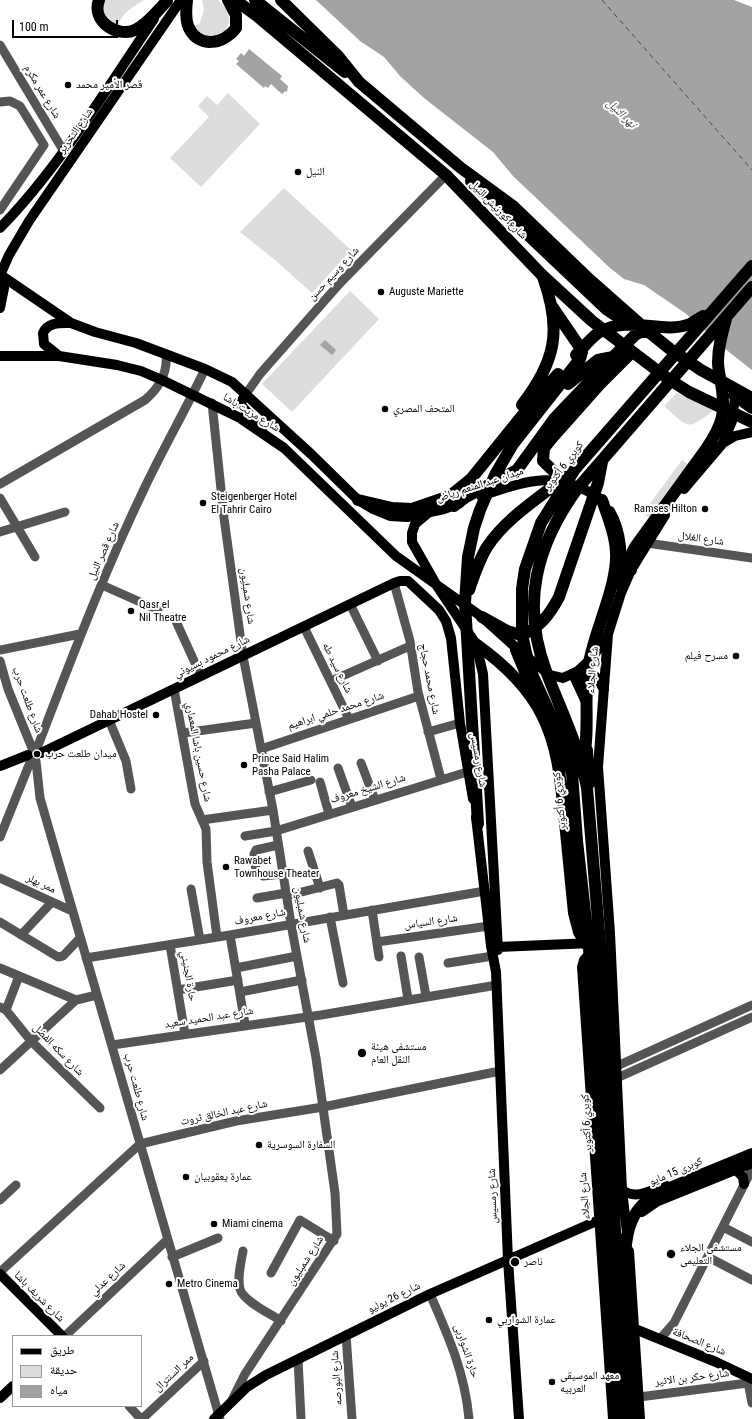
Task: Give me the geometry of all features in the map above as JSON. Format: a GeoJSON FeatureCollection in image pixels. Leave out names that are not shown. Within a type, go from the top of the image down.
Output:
{"type":"FeatureCollection","features":[{"type":"Feature","properties":{"kind":"highway"},"geometry":{"type":"LineString","coordinates":[[98,0],[98,11],[101,20],[112,29],[126,32],[141,26],[176,2],[192,34],[199,39],[215,42],[230,35],[236,28],[236,15],[228,0]]}},
{"type":"Feature","properties":{"kind":"highway","name":"شارع كورنيش النيل"},"geometry":{"type":"LineString","coordinates":[[235,0],[257,16],[446,175],[542,275],[576,308],[628,349],[689,392],[752,422]]}},
{"type":"Feature","properties":{"kind":"highway"},"geometry":{"type":"LineString","coordinates":[[255,0],[359,82]]}},
{"type":"Feature","properties":{"kind":"highway","name":"شارع كورنيش النيل"},"geometry":{"type":"LineString","coordinates":[[282,0],[338,56],[359,82],[461,168],[513,206],[649,332],[670,349],[701,370],[752,398]]}},
{"type":"Feature","properties":{"kind":"highway"},"geometry":{"type":"LineString","coordinates":[[362,105],[372,93]]}},
{"type":"Feature","properties":{"kind":"highway"},"geometry":{"type":"LineString","coordinates":[[461,168],[481,192],[606,310],[637,324]]}},
{"type":"Feature","properties":{"kind":"highway","name":"كوبري 6 أكتوبر"},"geometry":{"type":"LineString","coordinates":[[620,1419],[589,948],[577,841],[572,773],[557,729],[532,674],[526,653],[522,634],[521,611],[525,569],[541,523],[575,469],[752,266]]}},
{"type":"Feature","properties":{"kind":"highway"},"geometry":{"type":"LineString","coordinates":[[442,499],[459,484],[476,465],[499,432],[525,400],[543,371],[553,344],[554,325],[552,305],[542,275]]}},
{"type":"Feature","properties":{"kind":"highway","name":"كوبري 6 أكتوبر"},"geometry":{"type":"LineString","coordinates":[[632,1419],[624,1304],[615,1231],[600,935],[587,788],[582,763],[573,735],[546,671],[538,644],[534,623],[534,596],[537,573],[543,550],[552,528],[577,489],[752,287]]}},
{"type":"Feature","properties":{"kind":"highway"},"geometry":{"type":"LineString","coordinates":[[576,308],[588,308],[598,305],[609,296]]}},
{"type":"Feature","properties":{"kind":"highway"},"geometry":{"type":"LineString","coordinates":[[478,824],[472,748],[465,602],[468,557],[480,510],[495,475],[509,449],[576,366],[582,352],[552,305]]}},
{"type":"Feature","properties":{"kind":"highway"},"geometry":{"type":"LineString","coordinates":[[358,500],[392,508],[412,509],[450,496],[471,479],[538,396],[598,333],[610,328],[637,324],[668,326],[689,324],[714,309]]}},
{"type":"Feature","properties":{"kind":"highway"},"geometry":{"type":"LineString","coordinates":[[631,570],[632,553],[652,521],[717,434],[723,420],[724,409],[718,363],[718,350],[726,316]]}},
{"type":"Feature","properties":{"kind":"highway"},"geometry":{"type":"LineString","coordinates":[[567,484],[544,461],[544,448],[628,349],[635,336],[641,332],[649,332]]}},
{"type":"Feature","properties":{"kind":"highway"},"geometry":{"type":"LineString","coordinates":[[550,398],[598,360],[613,357],[628,349]]}},
{"type":"Feature","properties":{"kind":"highway"},"geometry":{"type":"LineString","coordinates":[[454,506],[466,497],[517,470],[554,419],[613,357]]}},
{"type":"Feature","properties":{"kind":"highway"},"geometry":{"type":"LineString","coordinates":[[721,378],[732,393],[752,408]]}},
{"type":"Feature","properties":{"kind":"highway"},"geometry":{"type":"LineString","coordinates":[[482,617],[514,635],[521,635],[529,632],[543,621],[552,611],[559,597],[598,483],[602,460]]}},
{"type":"Feature","properties":{"kind":"highway"},"geometry":{"type":"LineString","coordinates":[[465,602],[478,565],[487,547],[500,531],[575,469]]}},
{"type":"Feature","properties":{"kind":"highway"},"geometry":{"type":"LineString","coordinates":[[582,763],[586,742],[586,690],[589,666],[611,587],[616,554],[613,533],[602,500]]}},
{"type":"Feature","properties":{"kind":"highway"},"geometry":{"type":"LineString","coordinates":[[476,644],[492,656],[517,682],[542,715],[555,750],[558,766],[574,913],[579,932],[589,948]]}},
{"type":"Feature","properties":{"kind":"highway","name":"كوبرى 15 مايو"},"geometry":{"type":"LineString","coordinates":[[624,1304],[627,1232],[634,1214],[641,1206],[657,1194],[749,1152]]}},
{"type":"Feature","properties":{"kind":"main road","name":"شارع التحرير"},"geometry":{"type":"LineString","coordinates":[[0,228],[22,204],[176,2]]}},
{"type":"Feature","properties":{"kind":"main road","name":"شارع التحرير"},"geometry":{"type":"LineString","coordinates":[[1,273],[9,255],[41,204],[176,2]]}},
{"type":"Feature","properties":{"kind":"main road"},"geometry":{"type":"LineString","coordinates":[[0,308],[4,288],[1,273]]}},
{"type":"Feature","properties":{"kind":"main road","name":"شارع مريت باشا"},"geometry":{"type":"LineString","coordinates":[[1,273],[33,299],[71,323],[95,332],[136,343],[205,369],[228,380],[246,394],[358,500],[373,509],[390,516],[407,517],[430,512]]}},
{"type":"Feature","properties":{"kind":"main road"},"geometry":{"type":"LineString","coordinates":[[59,356],[44,344],[43,333],[48,327],[56,323],[71,323]]}},
{"type":"Feature","properties":{"kind":"main road","name":"شارع مريت باشا"},"geometry":{"type":"LineString","coordinates":[[0,356],[59,356],[117,365],[162,380],[192,396],[212,403],[266,434],[284,448],[396,556],[482,617],[513,646],[550,675],[563,678],[573,674]]}},
{"type":"Feature","properties":{"kind":"main road","name":"شارع الجلاء"},"geometry":{"type":"LineString","coordinates":[[640,1419],[628,1238],[622,1190],[610,933],[598,767],[608,634],[621,593],[631,570],[689,482],[723,443],[730,429],[734,413],[736,389]]}},
{"type":"Feature","properties":{"kind":"main road"},"geometry":{"type":"LineString","coordinates":[[246,394],[241,402],[241,405],[266,434]]}},
{"type":"Feature","properties":{"kind":"main road","name":"شارع الجلاء"},"geometry":{"type":"LineString","coordinates":[[723,443],[734,436],[752,432]]}},
{"type":"Feature","properties":{"kind":"main road","name":"ميدان عبد المنعم رياض"},"geometry":{"type":"LineString","coordinates":[[430,512],[454,506],[527,481],[544,480],[567,484],[587,490],[602,500],[617,525],[622,550],[621,593]]}},
{"type":"Feature","properties":{"kind":"main road","name":"شارع رمسيس"},"geometry":{"type":"LineString","coordinates":[[430,512],[415,524],[412,533],[412,542],[437,586],[476,644],[483,674],[508,1260],[520,1419]]}},
{"type":"Feature","properties":{"kind":"main road","name":"شارع رمسيس"},"geometry":{"type":"LineString","coordinates":[[394,583],[408,581],[439,610],[446,622],[454,656],[460,723],[467,772],[478,824],[489,926],[495,952]]}},
{"type":"Feature","properties":{"kind":"main road","name":"شارع محمود بسيوني"},"geometry":{"type":"LineString","coordinates":[[0,766],[34,754],[109,720],[394,583]]}},
{"type":"Feature","properties":{"kind":"main road"},"geometry":{"type":"LineString","coordinates":[[573,674],[585,666],[608,634]]}},
{"type":"Feature","properties":{"kind":"main road"},"geometry":{"type":"LineString","coordinates":[[513,646],[542,715]]}},
{"type":"Feature","properties":{"kind":"main road"},"geometry":{"type":"LineString","coordinates":[[580,687],[583,677],[587,673],[597,678],[604,690]]}},
{"type":"Feature","properties":{"kind":"main road","name":"شارع الجلاء"},"geometry":{"type":"LineString","coordinates":[[495,952],[590,943],[598,939],[602,929],[593,835],[587,711],[580,687],[573,674]]}},
{"type":"Feature","properties":{"kind":"main road","name":"شارع الجلاء"},"geometry":{"type":"LineString","coordinates":[[610,933],[582,964],[612,1419]]}},
{"type":"Feature","properties":{"kind":"main road"},"geometry":{"type":"LineString","coordinates":[[622,1190],[627,1194],[639,1195],[749,1152],[750,1166],[736,1170],[658,1201],[646,1208],[638,1215],[628,1238]]}},
{"type":"Feature","properties":{"kind":"main road"},"geometry":{"type":"LineString","coordinates":[[736,1170],[743,1177],[744,1184]]}},
{"type":"Feature","properties":{"kind":"main road","name":"شارع 26 يوليو"},"geometry":{"type":"LineString","coordinates":[[218,1418],[231,1402],[256,1381],[298,1359],[430,1294],[598,1220]]}},
{"type":"Feature","properties":{"kind":"main road","name":"شارع شريف باشا"},"geometry":{"type":"LineString","coordinates":[[0,1274],[62,1335]]}},
{"type":"Feature","properties":{"kind":"main road","name":"شارع الصحافة"},"geometry":{"type":"LineString","coordinates":[[635,1330],[660,1339],[749,1379]]}},
{"type":"Feature","properties":{"kind":"main road"},"geometry":{"type":"LineString","coordinates":[[0,1398],[12,1387]]}},
{"type":"Feature","properties":{"kind":"street","name":"شارع عمر مكرم"},"geometry":{"type":"LineString","coordinates":[[0,45],[63,150]]}},
{"type":"Feature","properties":{"kind":"street"},"geometry":{"type":"LineString","coordinates":[[0,102],[10,101],[20,106],[44,145],[0,210]]}},
{"type":"Feature","properties":{"kind":"street","name":"شارع وسيم حسن"},"geometry":{"type":"LineString","coordinates":[[246,394],[260,374],[341,282],[446,175]]}},
{"type":"Feature","properties":{"kind":"street"},"geometry":{"type":"LineString","coordinates":[[0,484],[131,410],[153,393],[162,380],[166,367],[166,354]]}},
{"type":"Feature","properties":{"kind":"street","name":"شارع قصر النيل"},"geometry":{"type":"LineString","coordinates":[[0,837],[20,790],[80,634],[145,488],[205,369]]}},
{"type":"Feature","properties":{"kind":"street","name":"شارع شمبليون"},"geometry":{"type":"LineString","coordinates":[[212,403],[224,518],[243,656],[273,810],[323,1107],[335,1193],[337,1234],[334,1241],[245,1374],[231,1402]]}},
{"type":"Feature","properties":{"kind":"street"},"geometry":{"type":"LineString","coordinates":[[0,498],[35,557]]}},
{"type":"Feature","properties":{"kind":"street"},"geometry":{"type":"LineString","coordinates":[[0,532],[65,512]]}},
{"type":"Feature","properties":{"kind":"street","name":"شارع الغلال"},"geometry":{"type":"LineString","coordinates":[[648,543],[752,558]]}},
{"type":"Feature","properties":{"kind":"street","name":"شارع محمد حجاج"},"geometry":{"type":"LineString","coordinates":[[394,583],[410,646],[419,696],[441,779]]}},
{"type":"Feature","properties":{"kind":"street"},"geometry":{"type":"LineString","coordinates":[[102,585],[158,610]]}},
{"type":"Feature","properties":{"kind":"street"},"geometry":{"type":"LineString","coordinates":[[350,604],[378,661]]}},
{"type":"Feature","properties":{"kind":"street"},"geometry":{"type":"LineString","coordinates":[[174,617],[201,676]]}},
{"type":"Feature","properties":{"kind":"street","name":"شارع سيد طه"},"geometry":{"type":"LineString","coordinates":[[304,627],[349,719]]}},
{"type":"Feature","properties":{"kind":"street"},"geometry":{"type":"LineString","coordinates":[[0,650],[80,634]]}},
{"type":"Feature","properties":{"kind":"street"},"geometry":{"type":"LineString","coordinates":[[330,681],[410,646]]}},
{"type":"Feature","properties":{"kind":"street","name":"شارع طلعت حرب"},"geometry":{"type":"LineString","coordinates":[[0,661],[4,691],[34,754],[38,792],[167,1240],[204,1361],[218,1418]]}},
{"type":"Feature","properties":{"kind":"street","name":"شارع حسين باشا المعماري"},"geometry":{"type":"LineString","coordinates":[[174,689],[195,804],[206,829],[207,862],[217,937]]}},
{"type":"Feature","properties":{"kind":"street","name":"شارع محمد حلمي ابراهيم"},"geometry":{"type":"LineString","coordinates":[[261,749],[419,696]]}},
{"type":"Feature","properties":{"kind":"street"},"geometry":{"type":"LineString","coordinates":[[109,720],[126,760],[131,789]]}},
{"type":"Feature","properties":{"kind":"street"},"geometry":{"type":"LineString","coordinates":[[183,733],[256,723]]}},
{"type":"Feature","properties":{"kind":"street"},"geometry":{"type":"LineString","coordinates":[[428,732],[460,723]]}},
{"type":"Feature","properties":{"kind":"street"},"geometry":{"type":"LineString","coordinates":[[361,763],[374,800]]}},
{"type":"Feature","properties":{"kind":"street"},"geometry":{"type":"LineString","coordinates":[[338,768],[352,807]]}},
{"type":"Feature","properties":{"kind":"street","name":"شارع الشيخ معروف"},"geometry":{"type":"LineString","coordinates":[[245,836],[276,831],[467,772]]}},
{"type":"Feature","properties":{"kind":"street"},"geometry":{"type":"LineString","coordinates":[[269,792],[315,781],[329,814]]}},
{"type":"Feature","properties":{"kind":"street"},"geometry":{"type":"LineString","coordinates":[[20,790],[29,787],[38,792]]}},
{"type":"Feature","properties":{"kind":"street"},"geometry":{"type":"LineString","coordinates":[[202,820],[273,810]]}},
{"type":"Feature","properties":{"kind":"street"},"geometry":{"type":"LineString","coordinates":[[278,845],[255,851],[260,874],[283,874]]}},
{"type":"Feature","properties":{"kind":"street"},"geometry":{"type":"LineString","coordinates":[[308,850],[320,888]]}},
{"type":"Feature","properties":{"kind":"street","name":"ممر بهلر"},"geometry":{"type":"LineString","coordinates":[[0,878],[72,911]]}},
{"type":"Feature","properties":{"kind":"street"},"geometry":{"type":"LineString","coordinates":[[257,898],[339,884],[344,915]]}},
{"type":"Feature","properties":{"kind":"street"},"geometry":{"type":"LineString","coordinates":[[190,889],[200,940]]}},
{"type":"Feature","properties":{"kind":"street","name":"شارع معروف"},"geometry":{"type":"LineString","coordinates":[[86,958],[485,891]]}},
{"type":"Feature","properties":{"kind":"street"},"geometry":{"type":"LineString","coordinates":[[21,935],[52,902]]}},
{"type":"Feature","properties":{"kind":"street"},"geometry":{"type":"LineString","coordinates":[[372,910],[379,957]]}},
{"type":"Feature","properties":{"kind":"street"},"geometry":{"type":"LineString","coordinates":[[330,917],[343,983]]}},
{"type":"Feature","properties":{"kind":"street"},"geometry":{"type":"LineString","coordinates":[[0,922],[58,957],[62,956],[80,938]]}},
{"type":"Feature","properties":{"kind":"street","name":"شارع السياس"},"geometry":{"type":"LineString","coordinates":[[377,942],[489,926]]}},
{"type":"Feature","properties":{"kind":"street"},"geometry":{"type":"LineString","coordinates":[[230,935],[245,1024]]}},
{"type":"Feature","properties":{"kind":"street","name":"حارة الجنيني"},"geometry":{"type":"LineString","coordinates":[[170,945],[185,1034]]}},
{"type":"Feature","properties":{"kind":"street"},"geometry":{"type":"LineString","coordinates":[[448,963],[495,952]]}},
{"type":"Feature","properties":{"kind":"street"},"geometry":{"type":"LineString","coordinates":[[236,968],[297,956]]}},
{"type":"Feature","properties":{"kind":"street"},"geometry":{"type":"LineString","coordinates":[[401,956],[408,999]]}},
{"type":"Feature","properties":{"kind":"street"},"geometry":{"type":"LineString","coordinates":[[419,957],[426,996]]}},
{"type":"Feature","properties":{"kind":"street"},"geometry":{"type":"LineString","coordinates":[[0,968],[76,1000]]}},
{"type":"Feature","properties":{"kind":"street"},"geometry":{"type":"LineString","coordinates":[[3,1009],[19,976]]}},
{"type":"Feature","properties":{"kind":"street"},"geometry":{"type":"LineString","coordinates":[[178,990],[238,980]]}},
{"type":"Feature","properties":{"kind":"street"},"geometry":{"type":"LineString","coordinates":[[240,992],[302,980]]}},
{"type":"Feature","properties":{"kind":"street","name":"شارع عبد الحميد سعيد"},"geometry":{"type":"LineString","coordinates":[[112,1045],[245,1024],[308,1016],[497,985]]}},
{"type":"Feature","properties":{"kind":"street"},"geometry":{"type":"LineString","coordinates":[[0,1070],[76,1000],[97,995]]}},
{"type":"Feature","properties":{"kind":"street"},"geometry":{"type":"LineString","coordinates":[[617,1066],[752,1005]]}},
{"type":"Feature","properties":{"kind":"street","name":"شارع سكه الفضل"},"geometry":{"type":"LineString","coordinates":[[3,1009],[32,1041],[100,1108]]}},
{"type":"Feature","properties":{"kind":"street"},"geometry":{"type":"LineString","coordinates":[[617,1078],[752,1017]]}},
{"type":"Feature","properties":{"kind":"street","name":"شارع عبد الخالق ثروت"},"geometry":{"type":"LineString","coordinates":[[0,1274],[140,1144],[236,1121],[323,1107],[500,1071]]}},
{"type":"Feature","properties":{"kind":"street"},"geometry":{"type":"LineString","coordinates":[[660,1339],[674,1323],[744,1184],[750,1166]]}},
{"type":"Feature","properties":{"kind":"street"},"geometry":{"type":"LineString","coordinates":[[0,1200],[16,1184]]}},
{"type":"Feature","properties":{"kind":"street"},"geometry":{"type":"LineString","coordinates":[[271,1272],[300,1220],[334,1241]]}},
{"type":"Feature","properties":{"kind":"street"},"geometry":{"type":"LineString","coordinates":[[723,1227],[752,1242]]}},
{"type":"Feature","properties":{"kind":"street"},"geometry":{"type":"LineString","coordinates":[[172,1257],[218,1238]]}},
{"type":"Feature","properties":{"kind":"street","name":"شارع عدلي"},"geometry":{"type":"LineString","coordinates":[[64,1335],[167,1240]]}},
{"type":"Feature","properties":{"kind":"street"},"geometry":{"type":"LineString","coordinates":[[243,1252],[239,1277],[240,1290],[250,1301],[281,1321]]}},
{"type":"Feature","properties":{"kind":"street"},"geometry":{"type":"LineString","coordinates":[[708,1257],[752,1280]]}},
{"type":"Feature","properties":{"kind":"street","name":"حارة الشواربى"},"geometry":{"type":"LineString","coordinates":[[430,1294],[459,1363],[465,1384],[469,1419]]}},
{"type":"Feature","properties":{"kind":"street","name":"شارع البورصه"},"geometry":{"type":"LineString","coordinates":[[346,1335],[352,1419]]}},
{"type":"Feature","properties":{"kind":"street"},"geometry":{"type":"LineString","coordinates":[[298,1359],[301,1419]]}},
{"type":"Feature","properties":{"kind":"street","name":"ممر السنترال"},"geometry":{"type":"LineString","coordinates":[[141,1419],[204,1361]]}},
{"type":"Feature","properties":{"kind":"street"},"geometry":{"type":"LineString","coordinates":[[749,1379],[752,1403]]}},
{"type":"Feature","properties":{"kind":"street","name":"شارع حكر بن الاثير"},"geometry":{"type":"LineString","coordinates":[[639,1397],[749,1379]]}},
{"type":"Feature","properties":{"kind":"street"},"geometry":{"type":"LineString","coordinates":[[130,1407],[141,1419]]}},
{"type":"Feature","properties":{"kind":"green space"},"geometry":{"type":"Polygon","coordinates":[[[103,0],[144,0],[125,14],[118,25],[104,12],[103,0]]]}},
{"type":"Feature","properties":{"kind":"green space"},"geometry":{"type":"Polygon","coordinates":[[[202,0],[218,0],[229,11],[229,23],[224,33],[213,38],[203,37],[194,26],[200,23],[204,9],[202,0]]]}},
{"type":"Feature","properties":{"kind":"green space"},"geometry":{"type":"Polygon","coordinates":[[[228,93],[260,124],[201,187],[170,158],[209,117],[198,106],[207,96],[217,105],[228,93]]]}},
{"type":"Feature","properties":{"kind":"green space"},"geometry":{"type":"Polygon","coordinates":[[[284,188],[351,250],[312,293],[275,260],[240,232],[284,188]]]}},
{"type":"Feature","properties":{"kind":"green space"},"geometry":{"type":"Polygon","coordinates":[[[350,291],[379,319],[292,412],[262,384],[350,291]]]}},
{"type":"Feature","properties":{"kind":"green space"},"geometry":{"type":"Polygon","coordinates":[[[677,393],[715,409],[694,424],[684,423],[664,406],[677,393]]]}},
{"type":"Feature","properties":{"kind":"green space"},"geometry":{"type":"Polygon","coordinates":[[[682,460],[689,465],[651,519],[643,513],[682,460]]]}},
{"type":"Feature","properties":{"kind":"water","name":"نهر النيل"},"geometry":{"type":"Polygon","coordinates":[[[316,0],[734,0],[752,7],[752,370],[685,313],[644,285],[624,279],[610,268],[513,176],[493,152],[424,98],[400,76],[384,57],[360,41],[316,0]]]}},
{"type":"Feature","properties":{"kind":"water"},"geometry":{"type":"Polygon","coordinates":[[[249,49],[282,76],[280,79],[288,86],[287,92],[285,91],[282,94],[271,84],[268,88],[265,86],[264,88],[236,64],[239,61],[236,59],[241,53],[244,56],[249,49]]]}},
{"type":"Feature","properties":{"kind":"water"},"geometry":{"type":"Polygon","coordinates":[[[325,340],[336,350],[332,355],[320,345],[325,340]]]}},
{"type":"Feature","properties":{"kind":"ferry route"},"geometry":{"type":"LineString","coordinates":[[602,0],[752,170]]}},
{"type":"Feature","properties":{"kind":"place","name":"قصر الأمير محمد"},"geometry":{"type":"Point","coordinates":[68,85]}},
{"type":"Feature","properties":{"kind":"place","name":"النيل"},"geometry":{"type":"Point","coordinates":[298,172]}},
{"type":"Feature","properties":{"kind":"place","name":"Auguste Mariette"},"geometry":{"type":"Point","coordinates":[381,292]}},
{"type":"Feature","properties":{"kind":"place","name":"المتحف المصري"},"geometry":{"type":"Point","coordinates":[385,409]}},
{"type":"Feature","properties":{"kind":"place","name":"Steigenberger Hotel El Tahrir Cairo"},"geometry":{"type":"Point","coordinates":[203,503]}},
{"type":"Feature","properties":{"kind":"place","name":"Ramses Hilton"},"geometry":{"type":"Point","coordinates":[705,509]}},
{"type":"Feature","properties":{"kind":"place","name":"Qasr el Nil Theatre"},"geometry":{"type":"Point","coordinates":[131,611]}},
{"type":"Feature","properties":{"kind":"place","name":"مسرح فيلم"},"geometry":{"type":"Point","coordinates":[736,656]}},
{"type":"Feature","properties":{"kind":"place","name":"Dahab Hostel"},"geometry":{"type":"Point","coordinates":[156,715]}},
{"type":"Feature","properties":{"kind":"place","name":"ميدان طلعت حرب"},"geometry":{"type":"Point","coordinates":[37,754]}},
{"type":"Feature","properties":{"kind":"place","name":"Prince Said Halim Pasha Palace"},"geometry":{"type":"Point","coordinates":[244,765]}},
{"type":"Feature","properties":{"kind":"place","name":"Rawabet Townhouse Theater"},"geometry":{"type":"Point","coordinates":[226,867]}},
{"type":"Feature","properties":{"kind":"place","name":"مستشفى هيئة النقل العام"},"geometry":{"type":"Point","coordinates":[362,1053]}},
{"type":"Feature","properties":{"kind":"place","name":"السفارة السوسرية"},"geometry":{"type":"Point","coordinates":[259,1145]}},
{"type":"Feature","properties":{"kind":"place","name":"عمارة يعقوبيان"},"geometry":{"type":"Point","coordinates":[186,1177]}},
{"type":"Feature","properties":{"kind":"place","name":"Miami cinema"},"geometry":{"type":"Point","coordinates":[214,1224]}},
{"type":"Feature","properties":{"kind":"place","name":"مستشفى الجلاء التعليمى"},"geometry":{"type":"Point","coordinates":[671,1254]}},
{"type":"Feature","properties":{"kind":"place","name":"ناصر"},"geometry":{"type":"Point","coordinates":[515,1262]}},
{"type":"Feature","properties":{"kind":"place","name":"Metro Cinema"},"geometry":{"type":"Point","coordinates":[169,1284]}},
{"type":"Feature","properties":{"kind":"place","name":"عمارة الشواربي"},"geometry":{"type":"Point","coordinates":[489,1320]}},
{"type":"Feature","properties":{"kind":"place","name":"معهد الموسيقى العربيه"},"geometry":{"type":"Point","coordinates":[552,1382]}}]}
